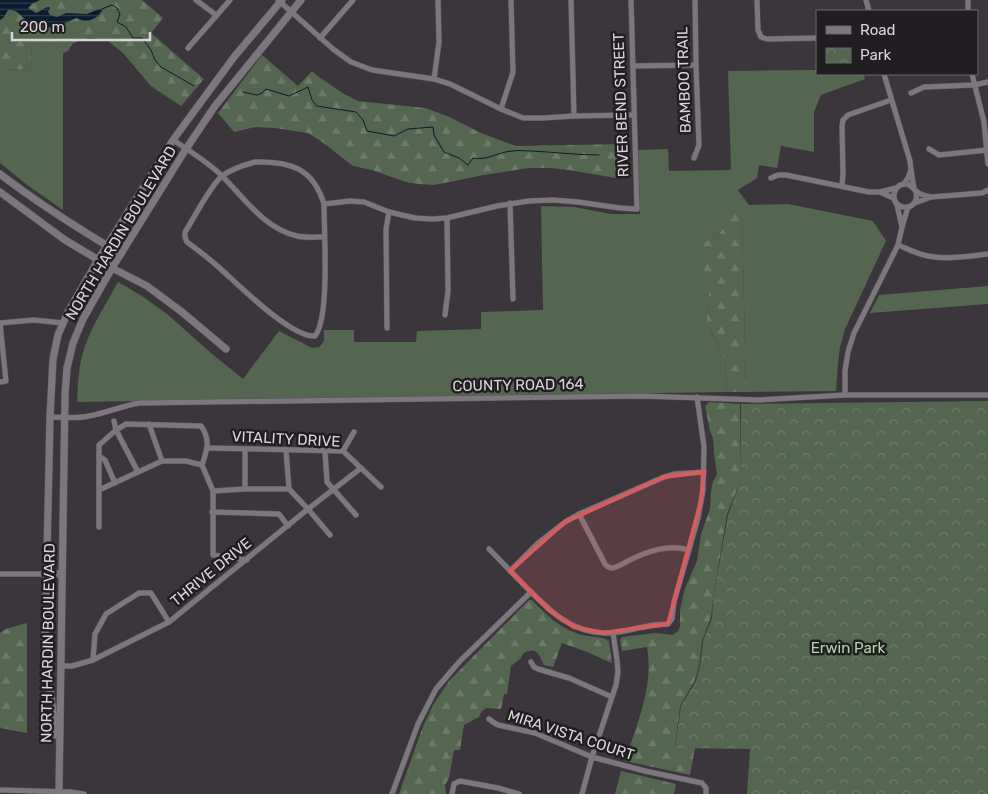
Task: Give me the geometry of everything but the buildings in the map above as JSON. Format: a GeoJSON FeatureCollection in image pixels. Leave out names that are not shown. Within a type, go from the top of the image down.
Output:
{"type":"FeatureCollection","features":[{"type":"Feature","properties":{"kind":"street"},"geometry":{"type":"LineString","coordinates":[[196,0],[216,16]]}},
{"type":"Feature","properties":{"kind":"street"},"geometry":{"type":"LineString","coordinates":[[188,48],[230,0]]}},
{"type":"Feature","properties":{"kind":"street","name":"NORTH HARDIN BOULEVARD"},"geometry":{"type":"LineString","coordinates":[[59,791],[65,417],[67,368],[73,343],[112,268],[186,149],[215,106],[301,0]]}},
{"type":"Feature","properties":{"kind":"street"},"geometry":{"type":"LineString","coordinates":[[320,38],[353,0]]}},
{"type":"Feature","properties":{"kind":"street"},"geometry":{"type":"LineString","coordinates":[[434,79],[439,42],[438,0]]}},
{"type":"Feature","properties":{"kind":"street"},"geometry":{"type":"LineString","coordinates":[[501,108],[513,72],[512,0]]}},
{"type":"Feature","properties":{"kind":"street"},"geometry":{"type":"LineString","coordinates":[[571,0],[574,116]]}},
{"type":"Feature","properties":{"kind":"street","name":"RIVER BEND STREET"},"geometry":{"type":"LineString","coordinates":[[510,203],[529,200],[553,200],[636,209],[631,0]]}},
{"type":"Feature","properties":{"kind":"street","name":"BAMBOO TRAIL"},"geometry":{"type":"LineString","coordinates":[[694,158],[699,144],[695,0]]}},
{"type":"Feature","properties":{"kind":"street"},"geometry":{"type":"LineString","coordinates":[[757,0],[758,30],[761,37],[767,39],[816,38]]}},
{"type":"Feature","properties":{"kind":"street"},"geometry":{"type":"LineString","coordinates":[[280,1],[333,49],[351,62],[372,70],[434,79],[450,84],[523,118],[634,115]]}},
{"type":"Feature","properties":{"kind":"street","name":"NORTH HARDIN BOULEVARD"},"geometry":{"type":"LineString","coordinates":[[60,757],[45,647],[50,417],[53,359],[58,335],[68,312],[98,260],[173,140],[234,57],[280,1]]}},
{"type":"Feature","properties":{"kind":"street"},"geometry":{"type":"LineString","coordinates":[[633,66],[696,65]]}},
{"type":"Feature","properties":{"kind":"street"},"geometry":{"type":"LineString","coordinates":[[884,75],[910,162],[917,196],[915,203]]}},
{"type":"Feature","properties":{"kind":"street"},"geometry":{"type":"LineString","coordinates":[[972,75],[984,122],[988,164]]}},
{"type":"Feature","properties":{"kind":"street"},"geometry":{"type":"LineString","coordinates":[[911,93],[924,86],[974,85],[988,82]]}},
{"type":"Feature","properties":{"kind":"street"},"geometry":{"type":"LineString","coordinates":[[842,186],[843,120],[848,115],[891,100]]}},
{"type":"Feature","properties":{"kind":"street"},"geometry":{"type":"LineString","coordinates":[[173,140],[208,163],[245,203],[275,227],[299,237],[324,237]]}},
{"type":"Feature","properties":{"kind":"street"},"geometry":{"type":"LineString","coordinates":[[930,149],[939,155],[987,150]]}},
{"type":"Feature","properties":{"kind":"street"},"geometry":{"type":"LineString","coordinates":[[255,162],[288,164],[302,171],[313,181],[324,204],[325,294],[318,331],[315,336],[310,337],[303,334],[278,319],[213,262],[187,242],[185,238],[185,232],[195,215],[222,176],[240,166],[255,162]]}},
{"type":"Feature","properties":{"kind":"street"},"geometry":{"type":"LineString","coordinates":[[771,178],[786,175],[869,192],[880,192],[904,184],[911,170]]}},
{"type":"Feature","properties":{"kind":"street"},"geometry":{"type":"LineString","coordinates":[[0,174],[30,197],[121,254]]}},
{"type":"Feature","properties":{"kind":"street"},"geometry":{"type":"LineString","coordinates":[[904,184],[931,197]]}},
{"type":"Feature","properties":{"kind":"street"},"geometry":{"type":"LineString","coordinates":[[893,198],[897,187]]}},
{"type":"Feature","properties":{"kind":"street"},"geometry":{"type":"LineString","coordinates":[[897,205],[904,208],[931,197],[982,193],[988,190]]}},
{"type":"Feature","properties":{"kind":"street"},"geometry":{"type":"LineString","coordinates":[[0,192],[65,240],[147,286],[226,349]]}},
{"type":"Feature","properties":{"kind":"street"},"geometry":{"type":"LineString","coordinates":[[880,192],[893,198],[897,205],[902,227]]}},
{"type":"Feature","properties":{"kind":"street"},"geometry":{"type":"LineString","coordinates":[[324,204],[350,201],[364,202],[389,212],[415,218],[432,219],[447,218],[510,203],[513,299]]}},
{"type":"Feature","properties":{"kind":"street"},"geometry":{"type":"LineString","coordinates":[[845,395],[845,371],[854,333],[898,245],[908,207]]}},
{"type":"Feature","properties":{"kind":"street"},"geometry":{"type":"LineString","coordinates":[[387,328],[386,229],[389,212]]}},
{"type":"Feature","properties":{"kind":"street"},"geometry":{"type":"LineString","coordinates":[[445,315],[448,291],[447,218]]}},
{"type":"Feature","properties":{"kind":"street"},"geometry":{"type":"LineString","coordinates":[[898,245],[914,252],[938,258],[988,254]]}},
{"type":"Feature","properties":{"kind":"street"},"geometry":{"type":"LineString","coordinates":[[3,381],[0,323],[34,320],[64,323]]}},
{"type":"Feature","properties":{"kind":"street","name":"COUNTY ROAD 164"},"geometry":{"type":"LineString","coordinates":[[50,417],[86,417],[139,403],[642,396],[759,400],[845,395],[988,395]]}},
{"type":"Feature","properties":{"kind":"street"},"geometry":{"type":"LineString","coordinates":[[489,549],[549,610],[562,621],[574,627],[589,632],[613,633],[652,625],[668,624],[672,619],[674,602],[702,501],[704,447],[697,397]]}},
{"type":"Feature","properties":{"kind":"street"},"geometry":{"type":"LineString","coordinates":[[114,421],[116,430],[138,472]]}},
{"type":"Feature","properties":{"kind":"street"},"geometry":{"type":"LineString","coordinates":[[99,528],[99,444],[126,424],[202,426],[206,434],[207,448],[202,465],[213,491],[213,556],[246,560]]}},
{"type":"Feature","properties":{"kind":"street"},"geometry":{"type":"LineString","coordinates":[[149,424],[162,461]]}},
{"type":"Feature","properties":{"kind":"street"},"geometry":{"type":"LineString","coordinates":[[343,451],[354,432]]}},
{"type":"Feature","properties":{"kind":"street","name":"VITALITY DRIVE"},"geometry":{"type":"LineString","coordinates":[[207,448],[343,451],[381,487]]}},
{"type":"Feature","properties":{"kind":"street"},"geometry":{"type":"LineString","coordinates":[[245,489],[246,449]]}},
{"type":"Feature","properties":{"kind":"street"},"geometry":{"type":"LineString","coordinates":[[286,450],[288,489],[330,535]]}},
{"type":"Feature","properties":{"kind":"street"},"geometry":{"type":"LineString","coordinates":[[325,451],[327,482],[356,515]]}},
{"type":"Feature","properties":{"kind":"street"},"geometry":{"type":"LineString","coordinates":[[99,456],[105,460],[116,482]]}},
{"type":"Feature","properties":{"kind":"street"},"geometry":{"type":"LineString","coordinates":[[99,490],[162,461],[186,461],[202,465]]}},
{"type":"Feature","properties":{"kind":"street","name":"THRIVE DRIVE"},"geometry":{"type":"LineString","coordinates":[[61,666],[72,666],[93,660],[169,622],[361,468]]}},
{"type":"Feature","properties":{"kind":"street"},"geometry":{"type":"LineString","coordinates":[[510,571],[554,529],[580,514],[664,477],[675,474],[704,472]]}},
{"type":"Feature","properties":{"kind":"street"},"geometry":{"type":"LineString","coordinates":[[213,491],[288,489]]}},
{"type":"Feature","properties":{"kind":"street"},"geometry":{"type":"LineString","coordinates":[[212,512],[279,514],[288,526]]}},
{"type":"Feature","properties":{"kind":"street"},"geometry":{"type":"LineString","coordinates":[[580,514],[605,564],[609,567],[614,568],[638,556],[658,549],[678,548],[688,550]]}},
{"type":"Feature","properties":{"kind":"street"},"geometry":{"type":"LineString","coordinates":[[0,574],[62,574]]}},
{"type":"Feature","properties":{"kind":"street"},"geometry":{"type":"LineString","coordinates":[[392,794],[418,724],[436,689],[460,661],[531,592]]}},
{"type":"Feature","properties":{"kind":"street"},"geometry":{"type":"LineString","coordinates":[[93,660],[96,634],[106,614],[139,593],[151,593],[169,622]]}},
{"type":"Feature","properties":{"kind":"street"},"geometry":{"type":"LineString","coordinates":[[582,794],[616,685],[618,672],[613,633]]}},
{"type":"Feature","properties":{"kind":"street"},"geometry":{"type":"LineString","coordinates":[[531,662],[538,669],[568,678],[612,697]]}},
{"type":"Feature","properties":{"kind":"street","name":"MIRA VISTA COURT"},"geometry":{"type":"LineString","coordinates":[[489,718],[498,725],[535,734],[592,757],[645,771],[699,782],[705,785],[706,794]]}},
{"type":"Feature","properties":{"kind":"street"},"geometry":{"type":"LineString","coordinates":[[452,794],[454,786],[460,782],[498,788],[519,794]]}},
{"type":"Feature","properties":{"kind":"street"},"geometry":{"type":"LineString","coordinates":[[0,790],[59,791],[84,794]]}},
{"type":"Feature","properties":{"kind":"highlighted area"},"geometry":{"type":"Polygon","coordinates":[[[704,472],[701,501],[668,624],[603,633],[574,627],[549,610],[510,571],[565,522],[664,477],[704,472]]]}},
{"type":"Feature","properties":{"kind":"green space"},"geometry":{"type":"Polygon","coordinates":[[[0,0],[142,0],[163,18],[151,33],[204,79],[181,106],[151,86],[123,53],[107,40],[89,38],[73,43],[68,51],[63,53],[58,51],[51,42],[39,40],[32,46],[31,65],[26,69],[0,70],[0,0]]]}},
{"type":"Feature","properties":{"kind":"green space"},"geometry":{"type":"Polygon","coordinates":[[[39,40],[51,42],[58,51],[63,53],[63,210],[0,163],[0,70],[26,69],[31,65],[32,46],[39,40]]]}},
{"type":"Feature","properties":{"kind":"green space"},"geometry":{"type":"Polygon","coordinates":[[[262,55],[298,86],[312,71],[344,94],[358,101],[425,108],[515,146],[627,144],[628,178],[616,178],[550,168],[529,168],[434,185],[418,184],[353,166],[308,133],[255,127],[234,132],[218,113],[262,55]]]}},
{"type":"Feature","properties":{"kind":"green space"},"geometry":{"type":"Polygon","coordinates":[[[816,70],[816,75],[864,75],[865,79],[821,95],[814,112],[814,152],[781,146],[777,168],[759,165],[757,178],[738,190],[749,205],[788,204],[873,221],[886,241],[845,329],[840,347],[836,391],[746,392],[742,214],[726,225],[717,236],[708,240],[706,275],[709,305],[707,314],[710,329],[725,360],[727,392],[77,402],[78,379],[85,346],[118,282],[167,314],[243,379],[279,331],[312,348],[319,347],[324,341],[324,330],[354,330],[354,342],[416,342],[417,331],[481,329],[481,312],[543,310],[541,206],[574,207],[611,214],[640,214],[638,150],[668,149],[669,171],[731,170],[728,71],[816,70]]]}},
{"type":"Feature","properties":{"kind":"green space"},"geometry":{"type":"Polygon","coordinates":[[[732,214],[742,214],[746,392],[727,392],[725,360],[707,322],[709,295],[701,252],[703,245],[708,240],[717,236],[732,214]]]}},
{"type":"Feature","properties":{"kind":"green space"},"geometry":{"type":"Polygon","coordinates":[[[988,286],[988,304],[870,313],[879,295],[988,286]]]}},
{"type":"Feature","properties":{"kind":"green space","name":"Erwin Park"},"geometry":{"type":"Polygon","coordinates":[[[988,401],[988,794],[747,794],[750,749],[675,748],[681,706],[696,681],[703,641],[712,618],[713,599],[728,515],[741,480],[741,404],[988,401]]]}},
{"type":"Feature","properties":{"kind":"green space"},"geometry":{"type":"Polygon","coordinates":[[[709,402],[740,404],[741,480],[727,514],[711,617],[702,641],[699,666],[695,680],[680,706],[675,747],[695,748],[690,775],[625,761],[643,705],[649,662],[647,647],[622,651],[620,640],[622,637],[655,633],[673,635],[680,626],[680,610],[685,588],[697,561],[701,534],[710,509],[711,491],[717,474],[713,438],[705,406],[709,402]]]}},
{"type":"Feature","properties":{"kind":"green space"},"geometry":{"type":"Polygon","coordinates":[[[529,600],[532,600],[559,625],[579,634],[603,638],[609,641],[612,663],[562,643],[553,667],[544,665],[535,651],[524,653],[511,666],[507,694],[504,694],[501,709],[486,708],[479,717],[464,725],[460,750],[454,750],[449,778],[445,785],[446,794],[399,794],[422,729],[433,705],[449,681],[529,600]]]}},
{"type":"Feature","properties":{"kind":"green space"},"geometry":{"type":"Polygon","coordinates":[[[27,623],[27,733],[0,728],[0,633],[6,629],[27,623]]]}},
{"type":"Feature","properties":{"kind":"green space"},"geometry":{"type":"Polygon","coordinates":[[[621,771],[676,784],[674,794],[615,794],[621,771]]]}},
{"type":"Feature","properties":{"kind":"water"},"geometry":{"type":"Polygon","coordinates":[[[0,0],[40,0],[28,8],[36,13],[49,7],[48,12],[50,15],[57,17],[66,13],[87,14],[103,9],[92,20],[85,21],[77,18],[59,27],[52,28],[30,22],[12,10],[8,10],[0,20],[0,0]]]}},
{"type":"Feature","properties":{"kind":"waterway"},"geometry":{"type":"LineString","coordinates":[[102,9],[112,5],[117,8],[120,14],[117,22],[126,27],[133,38],[142,38],[161,67],[194,86]]}},
{"type":"Feature","properties":{"kind":"waterway"},"geometry":{"type":"LineString","coordinates":[[243,92],[257,95],[266,89],[289,96],[308,87],[312,100],[317,106],[356,112],[363,120],[367,131],[394,136],[408,129],[433,127],[434,135],[444,152],[459,158],[468,165],[473,158],[478,159],[514,151],[599,155]]}}]}
